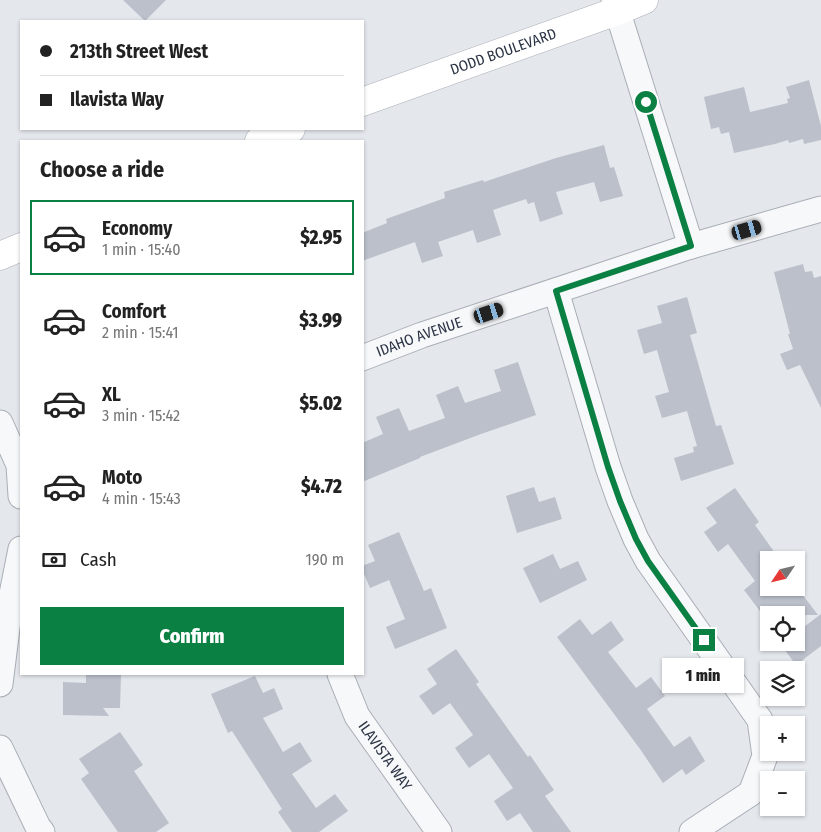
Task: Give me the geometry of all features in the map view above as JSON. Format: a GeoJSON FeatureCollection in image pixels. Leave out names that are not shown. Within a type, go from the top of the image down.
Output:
{"type":"FeatureCollection","features":[{"type":"Feature","properties":{"kind":"main road","name":"DODD BOULEVARD"},"geometry":{"type":"LineString","coordinates":[[364,101],[615,6],[644,0]]}},
{"type":"Feature","properties":{"kind":"main road"},"geometry":{"type":"LineString","coordinates":[[262,140],[287,130]]}},
{"type":"Feature","properties":{"kind":"main road"},"geometry":{"type":"LineString","coordinates":[[0,256],[20,246]]}},
{"type":"Feature","properties":{"kind":"street"},"geometry":{"type":"LineString","coordinates":[[615,6],[691,246]]}},
{"type":"Feature","properties":{"kind":"street","name":"IDAHO AVENUE"},"geometry":{"type":"LineString","coordinates":[[364,357],[422,335],[691,246],[821,210]]}},
{"type":"Feature","properties":{"kind":"street"},"geometry":{"type":"LineString","coordinates":[[556,291],[608,467],[636,539],[648,561],[760,720],[766,756],[751,792],[692,832]]}},
{"type":"Feature","properties":{"kind":"street"},"geometry":{"type":"LineString","coordinates":[[0,424],[19,465],[20,480]]}},
{"type":"Feature","properties":{"kind":"street"},"geometry":{"type":"LineString","coordinates":[[0,684],[10,604],[20,554]]}},
{"type":"Feature","properties":{"kind":"street","name":"ILAVISTA WAY"},"geometry":{"type":"LineString","coordinates":[[340,675],[357,716],[439,832]]}},
{"type":"Feature","properties":{"kind":"street"},"geometry":{"type":"LineString","coordinates":[[0,748],[42,832]]}},
{"type":"Feature","properties":{"kind":"building"},"geometry":{"type":"Polygon","coordinates":[[[123,0],[166,0],[146,20],[123,0]]]}},
{"type":"Feature","properties":{"kind":"building"},"geometry":{"type":"Polygon","coordinates":[[[809,80],[821,126],[821,140],[804,144],[803,139],[789,143],[788,140],[734,153],[729,132],[721,134],[719,127],[711,129],[704,97],[744,87],[750,112],[788,103],[787,99],[790,98],[786,87],[809,80]]]}},
{"type":"Feature","properties":{"kind":"building"},"geometry":{"type":"Polygon","coordinates":[[[604,145],[610,168],[614,167],[623,196],[600,202],[594,182],[556,192],[563,214],[540,222],[534,202],[528,204],[526,199],[493,210],[501,235],[477,243],[473,230],[438,242],[443,256],[422,263],[415,242],[364,260],[364,232],[387,223],[386,219],[445,198],[444,192],[483,180],[484,182],[556,158],[604,145]]]}},
{"type":"Feature","properties":{"kind":"building"},"geometry":{"type":"Polygon","coordinates":[[[803,264],[805,272],[812,271],[814,278],[821,276],[821,408],[800,365],[787,370],[780,354],[793,349],[774,272],[803,264]]]}},
{"type":"Feature","properties":{"kind":"building"},"geometry":{"type":"Polygon","coordinates":[[[687,297],[697,333],[690,335],[716,426],[721,425],[734,464],[681,481],[674,458],[694,452],[693,447],[697,446],[687,411],[662,418],[655,396],[669,392],[657,350],[644,354],[637,330],[662,323],[657,306],[687,297]]]}},
{"type":"Feature","properties":{"kind":"building"},"geometry":{"type":"Polygon","coordinates":[[[518,362],[536,415],[420,457],[364,481],[364,442],[383,434],[376,417],[399,408],[409,431],[445,418],[436,395],[458,386],[465,403],[501,391],[494,370],[518,362]]]}},
{"type":"Feature","properties":{"kind":"building"},"geometry":{"type":"Polygon","coordinates":[[[534,487],[539,502],[555,497],[562,519],[517,533],[506,496],[534,487]]]}},
{"type":"Feature","properties":{"kind":"building"},"geometry":{"type":"Polygon","coordinates":[[[735,488],[759,522],[755,525],[774,551],[760,551],[760,596],[804,596],[818,615],[805,615],[805,606],[760,606],[760,611],[744,590],[755,581],[728,544],[718,552],[704,532],[717,523],[706,508],[735,488]]]}},
{"type":"Feature","properties":{"kind":"building"},"geometry":{"type":"Polygon","coordinates":[[[399,532],[424,591],[431,588],[447,628],[395,649],[386,627],[405,619],[389,580],[370,588],[364,574],[364,565],[375,561],[368,545],[399,532]]]}},
{"type":"Feature","properties":{"kind":"building"},"geometry":{"type":"Polygon","coordinates":[[[553,554],[560,569],[578,561],[587,580],[540,603],[523,568],[553,554]]]}},
{"type":"Feature","properties":{"kind":"building"},"geometry":{"type":"Polygon","coordinates":[[[821,614],[821,646],[801,661],[793,661],[786,651],[805,651],[805,626],[821,614]]]}},
{"type":"Feature","properties":{"kind":"building"},"geometry":{"type":"Polygon","coordinates":[[[580,619],[592,635],[611,621],[624,640],[608,652],[636,688],[651,677],[665,696],[647,709],[674,747],[690,736],[705,761],[686,775],[682,769],[663,783],[557,637],[580,619]]]}},
{"type":"Feature","properties":{"kind":"building"},"geometry":{"type":"Polygon","coordinates":[[[456,649],[479,682],[476,684],[554,790],[545,796],[571,832],[533,832],[520,813],[507,821],[494,801],[513,788],[489,754],[469,768],[455,748],[473,735],[450,703],[433,715],[419,696],[437,684],[427,669],[456,649]]]}},
{"type":"Feature","properties":{"kind":"building"},"geometry":{"type":"Polygon","coordinates":[[[86,675],[121,675],[120,708],[103,708],[109,716],[63,715],[63,682],[86,683],[86,675]]]}},
{"type":"Feature","properties":{"kind":"building"},"geometry":{"type":"Polygon","coordinates":[[[255,676],[263,693],[274,688],[283,709],[263,718],[283,752],[300,742],[312,761],[292,774],[316,808],[335,794],[348,811],[319,832],[292,832],[278,812],[282,809],[232,731],[228,733],[211,694],[255,676]]]}},
{"type":"Feature","properties":{"kind":"building"},"geometry":{"type":"Polygon","coordinates":[[[120,732],[143,765],[134,771],[169,823],[156,832],[118,832],[81,779],[89,773],[79,759],[120,732]]]}},
{"type":"Feature","properties":{"kind":"route"},"geometry":{"type":"LineString","coordinates":[[646,102],[691,246],[556,291],[608,467],[636,539],[648,561],[704,640]]}}]}
